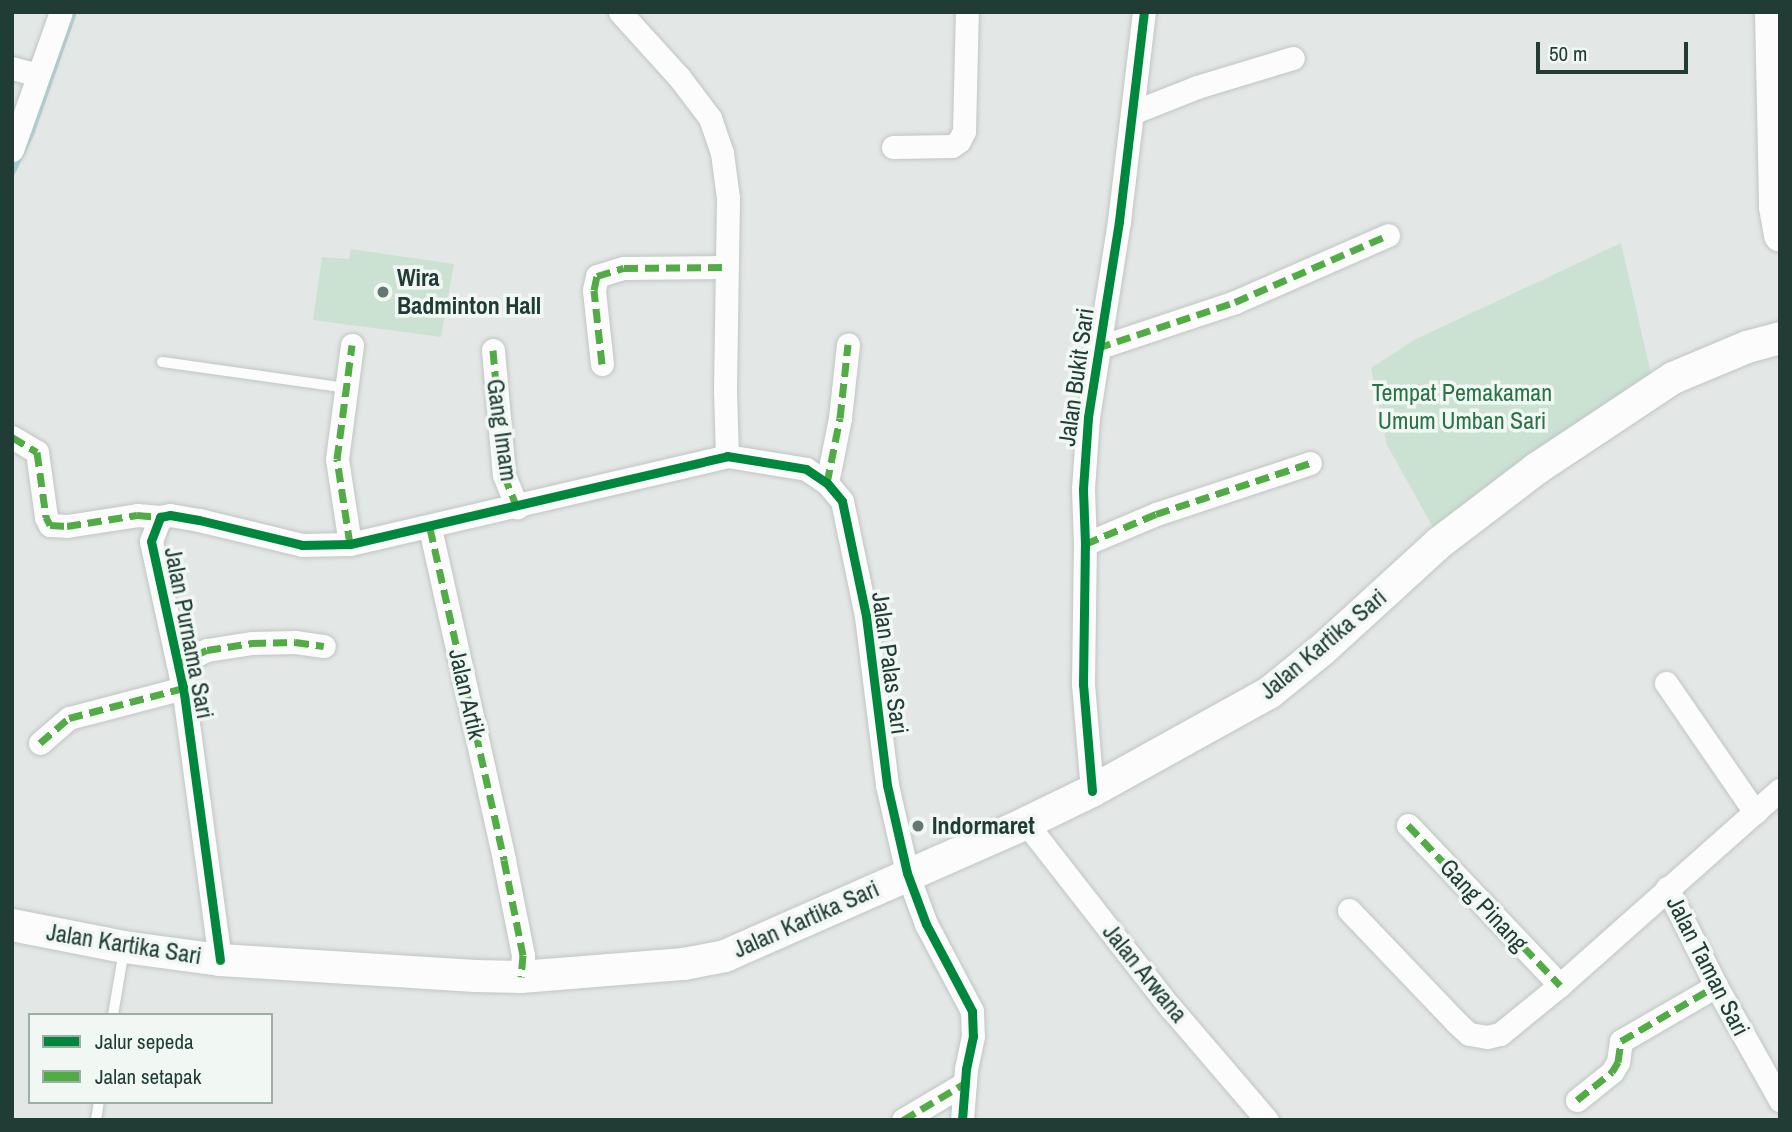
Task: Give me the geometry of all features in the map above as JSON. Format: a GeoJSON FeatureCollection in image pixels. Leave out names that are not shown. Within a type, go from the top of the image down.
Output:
{"type":"FeatureCollection","features":[{"type":"Feature","properties":{"kind":"main road"},"geometry":{"type":"LineString","coordinates":[[1771,12],[1775,207],[1780,236]]}},
{"type":"Feature","properties":{"kind":"main road","name":"Jalan Kartika Sari"},"geometry":{"type":"LineString","coordinates":[[12,925],[124,947],[220,960],[521,977],[684,964],[725,956],[907,873],[1026,823],[1092,791],[1269,692],[1322,650],[1439,543],[1536,469],[1673,378],[1747,347],[1780,338]]}},
{"type":"Feature","properties":{"kind":"street"},"geometry":{"type":"LineString","coordinates":[[12,150],[61,12]]}},
{"type":"Feature","properties":{"kind":"street"},"geometry":{"type":"LineString","coordinates":[[620,12],[679,77],[710,118],[722,152],[729,198],[725,267],[727,456],[806,469],[827,483],[840,418],[848,344]]}},
{"type":"Feature","properties":{"kind":"street"},"geometry":{"type":"LineString","coordinates":[[893,148],[952,146],[959,141],[964,131],[967,12]]}},
{"type":"Feature","properties":{"kind":"street","name":"Jalan Bukit Sari"},"geometry":{"type":"LineString","coordinates":[[1092,791],[1083,684],[1083,489],[1088,417],[1134,112],[1144,12]]}},
{"type":"Feature","properties":{"kind":"street"},"geometry":{"type":"LineString","coordinates":[[1134,112],[1197,87],[1293,58]]}},
{"type":"Feature","properties":{"kind":"street"},"geometry":{"type":"LineString","coordinates":[[12,68],[38,75]]}},
{"type":"Feature","properties":{"kind":"street"},"geometry":{"type":"LineString","coordinates":[[1097,348],[1234,302],[1388,235]]}},
{"type":"Feature","properties":{"kind":"street"},"geometry":{"type":"LineString","coordinates":[[602,364],[594,290],[597,276],[624,268],[725,267]]}},
{"type":"Feature","properties":{"kind":"street"},"geometry":{"type":"LineString","coordinates":[[350,544],[337,458],[352,345]]}},
{"type":"Feature","properties":{"kind":"street","name":"Gang Imam"},"geometry":{"type":"LineString","coordinates":[[492,350],[504,475],[517,508]]}},
{"type":"Feature","properties":{"kind":"street"},"geometry":{"type":"LineString","coordinates":[[12,437],[37,452],[46,517],[50,525],[67,526],[137,515],[160,517]]}},
{"type":"Feature","properties":{"kind":"street","name":"Jalan Purnama Sari"},"geometry":{"type":"LineString","coordinates":[[220,960],[183,688],[151,541],[160,517],[170,515],[199,520],[302,545],[350,544],[517,508],[727,456]]}},
{"type":"Feature","properties":{"kind":"street"},"geometry":{"type":"LineString","coordinates":[[1085,544],[1156,514],[1310,463]]}},
{"type":"Feature","properties":{"kind":"street","name":"Jalan Palas Sari"},"geometry":{"type":"LineString","coordinates":[[827,483],[842,501],[866,616],[887,785],[907,873],[926,924],[972,1011],[973,1036],[962,1120]]}},
{"type":"Feature","properties":{"kind":"street","name":"Jalan Artik"},"geometry":{"type":"LineString","coordinates":[[430,528],[504,860],[523,955],[521,977]]}},
{"type":"Feature","properties":{"kind":"street"},"geometry":{"type":"LineString","coordinates":[[178,664],[207,650],[252,643],[296,642],[324,646]]}},
{"type":"Feature","properties":{"kind":"street"},"geometry":{"type":"LineString","coordinates":[[1666,683],[1755,812]]}},
{"type":"Feature","properties":{"kind":"street"},"geometry":{"type":"LineString","coordinates":[[40,743],[69,718],[183,688]]}},
{"type":"Feature","properties":{"kind":"street","name":"Jalan Taman Sari"},"geometry":{"type":"LineString","coordinates":[[1780,790],[1667,888],[1716,986],[1780,1100]]}},
{"type":"Feature","properties":{"kind":"street","name":"Jalan Arwana"},"geometry":{"type":"LineString","coordinates":[[1026,823],[1170,1007],[1267,1120]]}},
{"type":"Feature","properties":{"kind":"street","name":"Gang Pinang"},"geometry":{"type":"LineString","coordinates":[[1408,825],[1560,985]]}},
{"type":"Feature","properties":{"kind":"street"},"geometry":{"type":"LineString","coordinates":[[1349,911],[1469,1034],[1487,1037],[1500,1034],[1560,985],[1667,888]]}},
{"type":"Feature","properties":{"kind":"street"},"geometry":{"type":"LineString","coordinates":[[1577,1100],[1612,1072],[1618,1062],[1621,1041],[1716,986]]}},
{"type":"Feature","properties":{"kind":"street"},"geometry":{"type":"LineString","coordinates":[[903,1120],[965,1083]]}},
{"type":"Feature","properties":{"kind":"lane"},"geometry":{"type":"LineString","coordinates":[[162,362],[346,388]]}},
{"type":"Feature","properties":{"kind":"lane"},"geometry":{"type":"LineString","coordinates":[[113,1013],[124,947]]}},
{"type":"Feature","properties":{"kind":"green space","name":"Tempat Pemakaman Umum Umban Sari"},"geometry":{"type":"Polygon","coordinates":[[[1621,243],[1651,374],[1435,531],[1387,445],[1371,368],[1414,340],[1621,243]]]}},
{"type":"Feature","properties":{"kind":"green space","name":"Wira Badminton Hall"},"geometry":{"type":"Polygon","coordinates":[[[351,249],[454,264],[441,337],[313,320],[322,257],[349,259],[351,249]]]}},
{"type":"Feature","properties":{"kind":"waterway"},"geometry":{"type":"LineString","coordinates":[[12,173],[31,134],[74,12]]}},
{"type":"Feature","properties":{"kind":"marked path"},"geometry":{"type":"LineString","coordinates":[[1097,348],[1235,302],[1388,235]]}},
{"type":"Feature","properties":{"kind":"marked path"},"geometry":{"type":"LineString","coordinates":[[602,364],[594,290],[597,276],[624,268],[725,267]]}},
{"type":"Feature","properties":{"kind":"marked path"},"geometry":{"type":"LineString","coordinates":[[827,483],[840,418],[848,344]]}},
{"type":"Feature","properties":{"kind":"marked path"},"geometry":{"type":"LineString","coordinates":[[350,544],[337,459],[352,345]]}},
{"type":"Feature","properties":{"kind":"marked path"},"geometry":{"type":"LineString","coordinates":[[493,350],[504,475],[517,508]]}},
{"type":"Feature","properties":{"kind":"marked path"},"geometry":{"type":"LineString","coordinates":[[12,437],[37,452],[46,517],[50,525],[67,526],[137,515],[160,517]]}},
{"type":"Feature","properties":{"kind":"marked path"},"geometry":{"type":"LineString","coordinates":[[1085,544],[1156,514],[1310,463]]}},
{"type":"Feature","properties":{"kind":"marked path"},"geometry":{"type":"LineString","coordinates":[[430,528],[504,860],[523,955],[521,977]]}},
{"type":"Feature","properties":{"kind":"marked path"},"geometry":{"type":"LineString","coordinates":[[178,664],[207,650],[252,643],[295,642],[324,646]]}},
{"type":"Feature","properties":{"kind":"marked path"},"geometry":{"type":"LineString","coordinates":[[40,743],[69,718],[183,688]]}},
{"type":"Feature","properties":{"kind":"marked path"},"geometry":{"type":"LineString","coordinates":[[1408,825],[1560,985]]}},
{"type":"Feature","properties":{"kind":"marked path"},"geometry":{"type":"LineString","coordinates":[[1577,1100],[1612,1072],[1618,1062],[1621,1041],[1716,986]]}},
{"type":"Feature","properties":{"kind":"marked path"},"geometry":{"type":"LineString","coordinates":[[903,1120],[965,1083]]}},
{"type":"Feature","properties":{"kind":"cycle path"},"geometry":{"type":"LineString","coordinates":[[1092,791],[1083,684],[1083,489],[1088,417],[1119,221],[1144,12]]}},
{"type":"Feature","properties":{"kind":"cycle path"},"geometry":{"type":"LineString","coordinates":[[220,960],[183,688],[151,541],[160,517],[170,515],[199,520],[302,545],[350,544],[727,456],[806,469],[827,483],[842,501],[866,616],[887,785],[907,873],[926,924],[972,1011],[973,1036],[966,1069],[962,1120]]}},
{"type":"Feature","properties":{"kind":"place","name":"Wira Badminton Hall"},"geometry":{"type":"Point","coordinates":[383,292]}},
{"type":"Feature","properties":{"kind":"place","name":"Indormaret"},"geometry":{"type":"Point","coordinates":[918,826]}}]}
